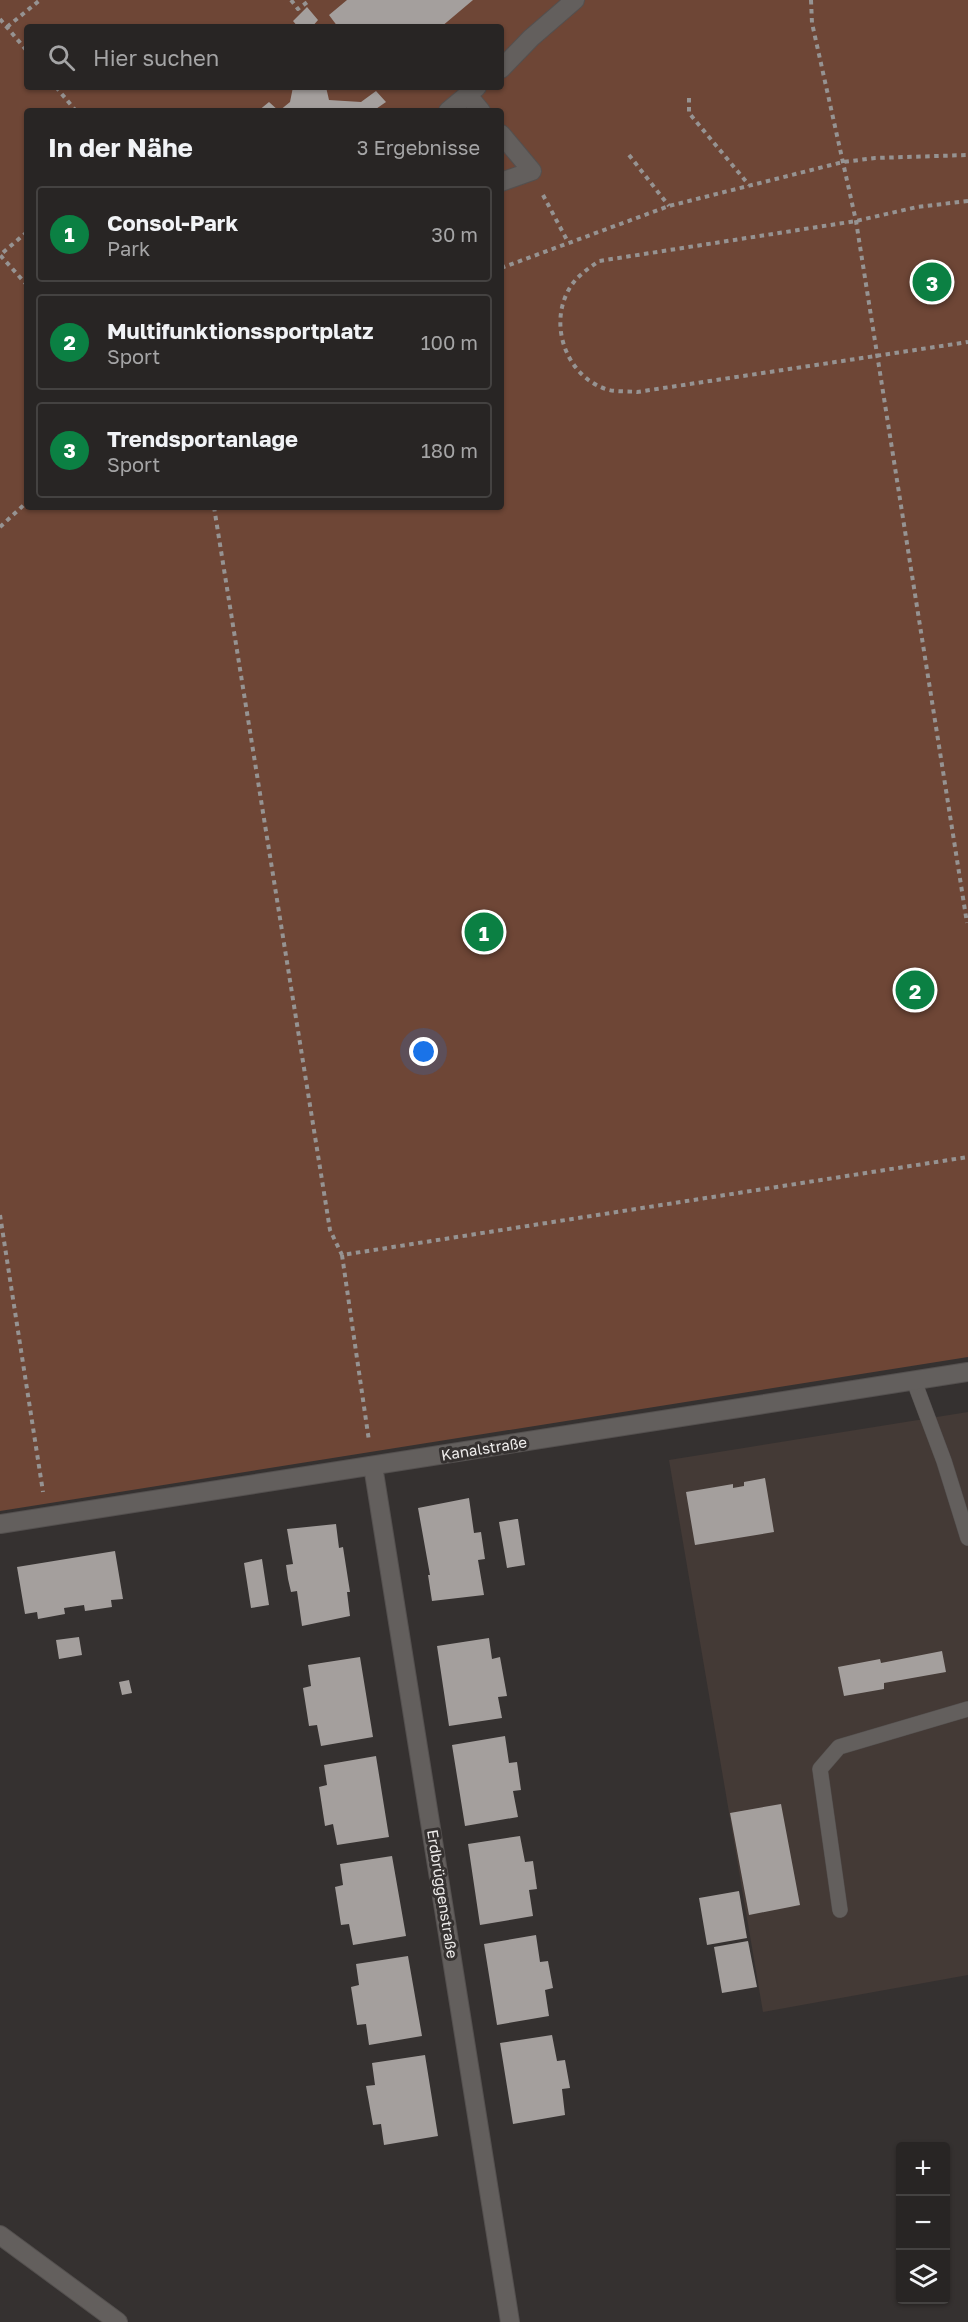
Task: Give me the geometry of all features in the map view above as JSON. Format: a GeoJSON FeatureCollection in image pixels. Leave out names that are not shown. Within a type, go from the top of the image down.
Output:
{"type":"FeatureCollection","features":[{"type":"Feature","properties":{"kind":"street"},"geometry":{"type":"LineString","coordinates":[[504,66],[531,38],[575,0]]}},
{"type":"Feature","properties":{"kind":"street"},"geometry":{"type":"LineString","coordinates":[[452,108],[472,91],[480,108]]}},
{"type":"Feature","properties":{"kind":"street"},"geometry":{"type":"LineString","coordinates":[[504,138],[532,171],[504,181]]}},
{"type":"Feature","properties":{"kind":"street","name":"Kanalstraße"},"geometry":{"type":"LineString","coordinates":[[0,1524],[968,1372]]}},
{"type":"Feature","properties":{"kind":"street","name":"Erdbrüggenstraße"},"geometry":{"type":"LineString","coordinates":[[373,1466],[510,2322]]}},
{"type":"Feature","properties":{"kind":"street"},"geometry":{"type":"LineString","coordinates":[[0,2235],[118,2322]]}},
{"type":"Feature","properties":{"kind":"lane"},"geometry":{"type":"LineString","coordinates":[[914,1381],[944,1461],[968,1538]]}},
{"type":"Feature","properties":{"kind":"lane"},"geometry":{"type":"LineString","coordinates":[[840,1910],[820,1769],[839,1747],[968,1709]]}},
{"type":"Feature","properties":{"kind":"path"},"geometry":{"type":"LineString","coordinates":[[7,27],[40,0]]}},
{"type":"Feature","properties":{"kind":"path"},"geometry":{"type":"LineString","coordinates":[[291,0],[298,9],[310,0]]}},
{"type":"Feature","properties":{"kind":"path"},"geometry":{"type":"LineString","coordinates":[[811,0],[812,23],[856,221],[879,355],[967,923]]}},
{"type":"Feature","properties":{"kind":"path"},"geometry":{"type":"LineString","coordinates":[[0,19],[24,47]]}},
{"type":"Feature","properties":{"kind":"path"},"geometry":{"type":"LineString","coordinates":[[58,90],[74,108]]}},
{"type":"Feature","properties":{"kind":"path"},"geometry":{"type":"LineString","coordinates":[[689,98],[689,113],[748,185]]}},
{"type":"Feature","properties":{"kind":"path"},"geometry":{"type":"LineString","coordinates":[[629,155],[669,206]]}},
{"type":"Feature","properties":{"kind":"path"},"geometry":{"type":"LineString","coordinates":[[504,267],[669,206],[843,162],[968,155]]}},
{"type":"Feature","properties":{"kind":"path"},"geometry":{"type":"LineString","coordinates":[[532,171],[568,242]]}},
{"type":"Feature","properties":{"kind":"path"},"geometry":{"type":"LineString","coordinates":[[968,201],[917,207],[856,221],[599,261],[580,274],[567,293],[560,313],[562,337],[569,360],[586,378],[609,390],[637,392],[968,342]]}},
{"type":"Feature","properties":{"kind":"path"},"geometry":{"type":"LineString","coordinates":[[24,235],[0,255],[24,282]]}},
{"type":"Feature","properties":{"kind":"path"},"geometry":{"type":"LineString","coordinates":[[0,527],[24,505]]}},
{"type":"Feature","properties":{"kind":"path"},"geometry":{"type":"LineString","coordinates":[[214,510],[330,1230],[342,1255],[373,1466]]}},
{"type":"Feature","properties":{"kind":"path"},"geometry":{"type":"LineString","coordinates":[[342,1255],[968,1157]]}},
{"type":"Feature","properties":{"kind":"path"},"geometry":{"type":"LineString","coordinates":[[0,1215],[47,1516]]}},
{"type":"Feature","properties":{"kind":"shaded area"},"geometry":{"type":"Polygon","coordinates":[[[0,0],[968,0],[968,1357],[0,1511],[0,0]]]}},
{"type":"Feature","properties":{"kind":"shaded area"},"geometry":{"type":"Polygon","coordinates":[[[968,1412],[968,1975],[763,2012],[669,1460],[968,1412]]]}},
{"type":"Feature","properties":{"kind":"building"},"geometry":{"type":"Polygon","coordinates":[[[347,0],[473,0],[445,24],[336,24],[329,15],[347,0]]]}},
{"type":"Feature","properties":{"kind":"building"},"geometry":{"type":"Polygon","coordinates":[[[307,7],[318,20],[315,24],[296,24],[293,21],[307,7]]]}},
{"type":"Feature","properties":{"kind":"building"},"geometry":{"type":"Polygon","coordinates":[[[292,90],[327,90],[329,100],[361,102],[376,91],[386,102],[377,108],[283,108],[290,102],[292,90]]]}},
{"type":"Feature","properties":{"kind":"building"},"geometry":{"type":"Polygon","coordinates":[[[269,102],[276,108],[262,108],[269,102]]]}},
{"type":"Feature","properties":{"kind":"building"},"geometry":{"type":"Polygon","coordinates":[[[765,1478],[774,1532],[695,1545],[686,1492],[733,1484],[733,1488],[744,1486],[744,1482],[765,1478]]]}},
{"type":"Feature","properties":{"kind":"building"},"geometry":{"type":"Polygon","coordinates":[[[469,1498],[474,1533],[481,1532],[485,1559],[478,1560],[484,1595],[432,1601],[428,1575],[430,1575],[418,1508],[469,1498]]]}},
{"type":"Feature","properties":{"kind":"building"},"geometry":{"type":"Polygon","coordinates":[[[518,1519],[525,1565],[507,1568],[499,1522],[518,1519]]]}},
{"type":"Feature","properties":{"kind":"building"},"geometry":{"type":"Polygon","coordinates":[[[336,1524],[339,1548],[343,1547],[350,1592],[347,1592],[350,1616],[302,1626],[297,1591],[291,1592],[288,1579],[286,1565],[293,1564],[287,1529],[336,1524]]]}},
{"type":"Feature","properties":{"kind":"building"},"geometry":{"type":"Polygon","coordinates":[[[115,1551],[123,1599],[111,1600],[112,1607],[85,1611],[84,1605],[64,1608],[65,1614],[38,1619],[37,1612],[25,1614],[17,1567],[115,1551]]]}},
{"type":"Feature","properties":{"kind":"building"},"geometry":{"type":"Polygon","coordinates":[[[262,1559],[269,1605],[251,1608],[244,1563],[262,1559]]]}},
{"type":"Feature","properties":{"kind":"building"},"geometry":{"type":"Polygon","coordinates":[[[79,1637],[82,1655],[59,1659],[56,1640],[79,1637]]]}},
{"type":"Feature","properties":{"kind":"building"},"geometry":{"type":"Polygon","coordinates":[[[489,1638],[492,1659],[500,1657],[507,1696],[498,1697],[502,1718],[449,1726],[437,1646],[489,1638]]]}},
{"type":"Feature","properties":{"kind":"building"},"geometry":{"type":"Polygon","coordinates":[[[942,1651],[946,1672],[884,1683],[884,1689],[844,1696],[838,1667],[880,1659],[881,1663],[942,1651]]]}},
{"type":"Feature","properties":{"kind":"building"},"geometry":{"type":"Polygon","coordinates":[[[360,1657],[373,1737],[321,1746],[317,1725],[309,1726],[303,1688],[311,1686],[308,1665],[360,1657]]]}},
{"type":"Feature","properties":{"kind":"building"},"geometry":{"type":"Polygon","coordinates":[[[129,1680],[132,1693],[122,1695],[119,1682],[129,1680]]]}},
{"type":"Feature","properties":{"kind":"building"},"geometry":{"type":"Polygon","coordinates":[[[505,1736],[509,1763],[517,1762],[521,1790],[513,1791],[518,1817],[465,1826],[452,1745],[505,1736]]]}},
{"type":"Feature","properties":{"kind":"building"},"geometry":{"type":"Polygon","coordinates":[[[376,1756],[389,1837],[337,1845],[333,1824],[325,1826],[319,1787],[327,1785],[324,1765],[376,1756]]]}},
{"type":"Feature","properties":{"kind":"building"},"geometry":{"type":"Polygon","coordinates":[[[781,1804],[800,1905],[749,1915],[730,1813],[781,1804]]]}},
{"type":"Feature","properties":{"kind":"building"},"geometry":{"type":"Polygon","coordinates":[[[520,1836],[525,1862],[533,1861],[537,1889],[529,1890],[533,1916],[480,1925],[468,1844],[520,1836]]]}},
{"type":"Feature","properties":{"kind":"building"},"geometry":{"type":"Polygon","coordinates":[[[392,1856],[406,1936],[353,1945],[349,1924],[341,1925],[335,1887],[343,1885],[340,1864],[392,1856]]]}},
{"type":"Feature","properties":{"kind":"building"},"geometry":{"type":"Polygon","coordinates":[[[739,1891],[747,1938],[707,1945],[699,1898],[739,1891]]]}},
{"type":"Feature","properties":{"kind":"building"},"geometry":{"type":"Polygon","coordinates":[[[536,1935],[540,1962],[548,1961],[553,1988],[545,1990],[549,2016],[497,2025],[484,1944],[536,1935]]]}},
{"type":"Feature","properties":{"kind":"building"},"geometry":{"type":"Polygon","coordinates":[[[748,1941],[757,1987],[722,1993],[714,1947],[748,1941]]]}},
{"type":"Feature","properties":{"kind":"building"},"geometry":{"type":"Polygon","coordinates":[[[408,1956],[422,2036],[369,2045],[366,2024],[357,2025],[351,1987],[359,1985],[356,1964],[408,1956]]]}},
{"type":"Feature","properties":{"kind":"building"},"geometry":{"type":"Polygon","coordinates":[[[552,2035],[557,2061],[565,2060],[570,2088],[562,2089],[565,2115],[513,2124],[500,2043],[552,2035]]]}},
{"type":"Feature","properties":{"kind":"building"},"geometry":{"type":"Polygon","coordinates":[[[425,2055],[438,2136],[384,2145],[381,2124],[373,2125],[366,2086],[375,2085],[372,2063],[425,2055]]]}},
{"type":"Feature","properties":{"kind":"place","name":"Trendsportanlage"},"geometry":{"type":"Point","coordinates":[932,282]}},
{"type":"Feature","properties":{"kind":"place","name":"Consol-Park"},"geometry":{"type":"Point","coordinates":[484,932]}},
{"type":"Feature","properties":{"kind":"place","name":"Multifunktionssportplatz"},"geometry":{"type":"Point","coordinates":[915,990]}}]}
